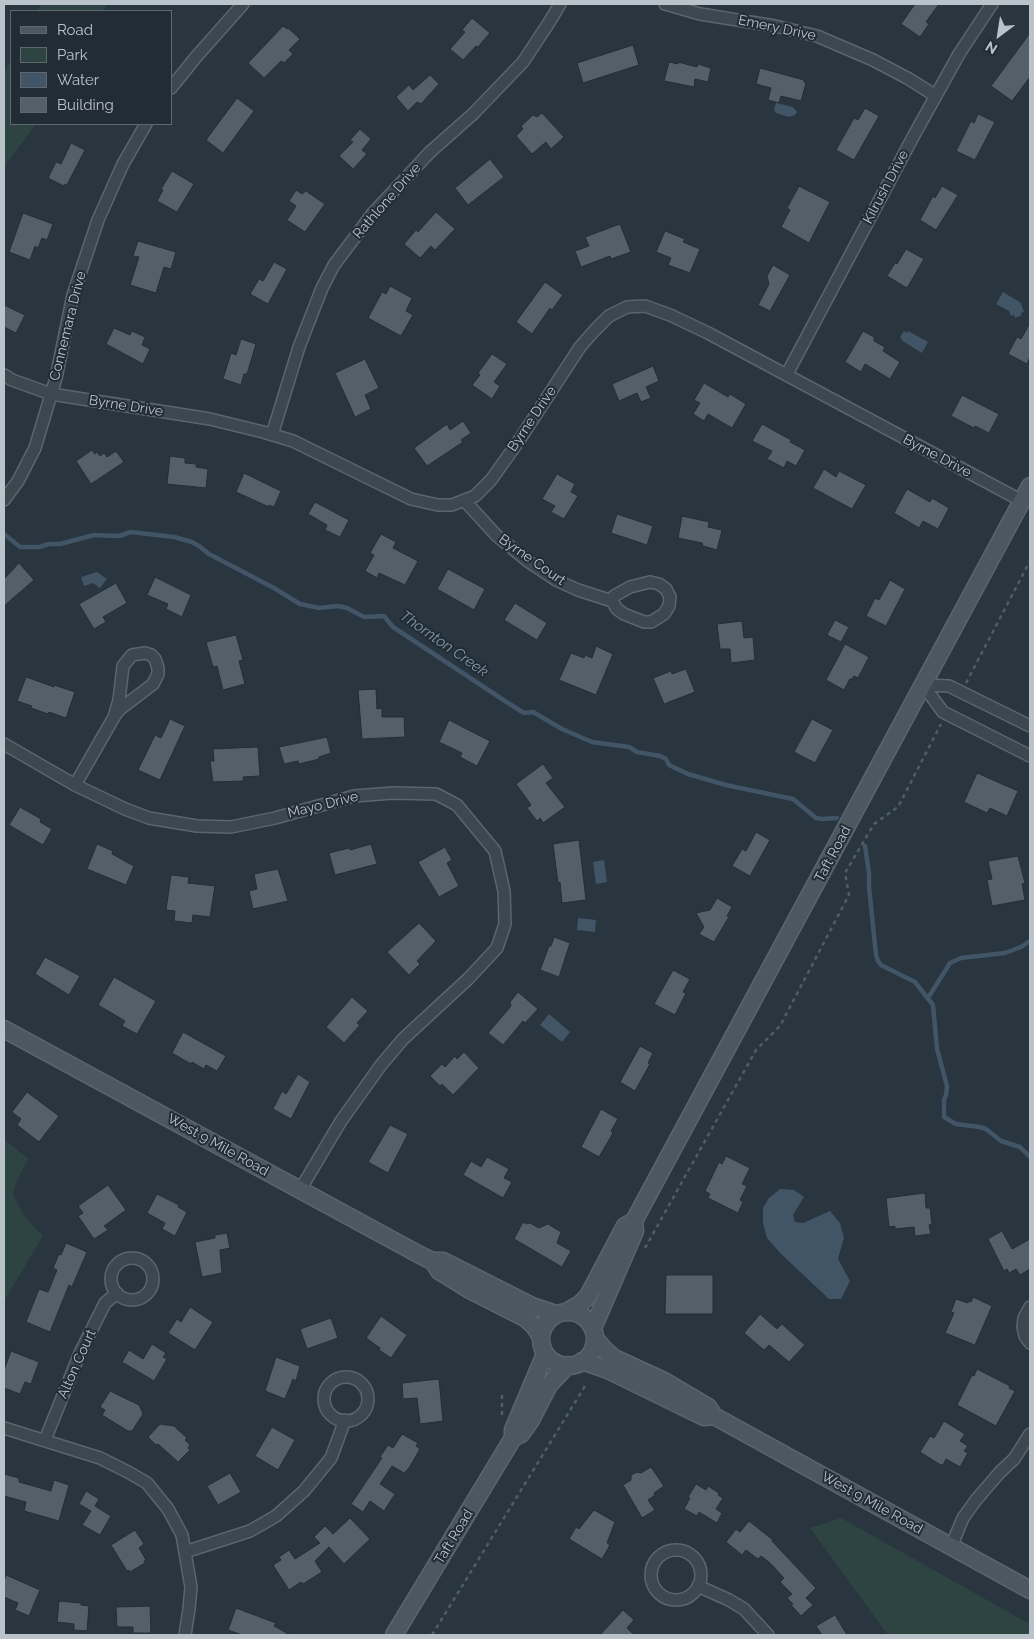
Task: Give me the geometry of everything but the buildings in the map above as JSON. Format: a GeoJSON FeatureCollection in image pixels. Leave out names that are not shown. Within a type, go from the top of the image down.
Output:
{"type":"FeatureCollection","features":[{"type":"Feature","properties":{"kind":"street"},"geometry":{"type":"LineString","coordinates":[[172,87],[243,4]]}},
{"type":"Feature","properties":{"kind":"street","name":"Rathlone Drive"},"geometry":{"type":"LineString","coordinates":[[272,435],[299,347],[322,288],[334,265],[379,206],[430,152],[474,114],[523,62],[560,4]]}},
{"type":"Feature","properties":{"kind":"street","name":"Emery Drive"},"geometry":{"type":"LineString","coordinates":[[665,4],[700,14],[775,26],[817,36],[873,60],[936,96]]}},
{"type":"Feature","properties":{"kind":"street","name":"Kilrush Drive"},"geometry":{"type":"LineString","coordinates":[[787,374],[959,54],[992,4]]}},
{"type":"Feature","properties":{"kind":"street","name":"Connemara Drive"},"geometry":{"type":"LineString","coordinates":[[4,500],[18,481],[35,448],[56,378],[73,295],[98,220],[123,164],[145,125]]}},
{"type":"Feature","properties":{"kind":"street","name":"Byrne Drive"},"geometry":{"type":"LineString","coordinates":[[4,375],[51,394],[210,419],[293,441],[411,499],[438,505],[452,505],[475,496],[491,480],[589,336],[609,316],[627,307],[645,306],[670,315],[708,333],[1022,501]]}},
{"type":"Feature","properties":{"kind":"street","name":"Taft Road"},"geometry":{"type":"LineString","coordinates":[[562,1313],[580,1304],[588,1296],[625,1226],[634,1221],[1030,486]]}},
{"type":"Feature","properties":{"kind":"street","name":"Byrne Court"},"geometry":{"type":"LineString","coordinates":[[464,500],[496,535],[537,567],[556,580],[578,590],[612,601],[617,609],[624,614],[644,622],[651,622],[664,614],[669,606],[670,597],[666,589],[659,584],[650,582],[622,591],[614,596],[612,601]]}},
{"type":"Feature","properties":{"kind":"street"},"geometry":{"type":"LineString","coordinates":[[75,784],[119,710],[153,684],[158,674],[158,668],[155,659],[151,655],[137,653],[126,660],[123,666],[119,700],[114,717]]}},
{"type":"Feature","properties":{"kind":"street"},"geometry":{"type":"LineString","coordinates":[[923,685],[949,686],[1030,726]]}},
{"type":"Feature","properties":{"kind":"street"},"geometry":{"type":"LineString","coordinates":[[923,685],[942,712],[1030,756]]}},
{"type":"Feature","properties":{"kind":"street","name":"Mayo Drive"},"geometry":{"type":"LineString","coordinates":[[4,744],[110,803],[149,818],[197,826],[231,827],[275,818],[354,796],[393,793],[436,794],[457,805],[496,851],[504,890],[505,924],[497,948],[468,979],[403,1039],[381,1065],[341,1121],[300,1190]]}},
{"type":"Feature","properties":{"kind":"street","name":"West 9 Mile Road"},"geometry":{"type":"LineString","coordinates":[[4,1029],[432,1261],[438,1270],[453,1280],[525,1318],[541,1336]]}},
{"type":"Feature","properties":{"kind":"street","name":"Taft Road"},"geometry":{"type":"LineString","coordinates":[[594,1333],[635,1231],[634,1221]]}},
{"type":"Feature","properties":{"kind":"street","name":"West 9 Mile Road"},"geometry":{"type":"LineString","coordinates":[[432,1261],[443,1261],[532,1306],[562,1313]]}},
{"type":"Feature","properties":{"kind":"street","name":"Alton Court"},"geometry":{"type":"LineString","coordinates":[[45,1440],[80,1353],[105,1303],[117,1293]]}},
{"type":"Feature","properties":{"kind":"street"},"geometry":{"type":"LineString","coordinates":[[1030,1307],[1024,1318],[1023,1327],[1025,1336],[1030,1344]]}},
{"type":"Feature","properties":{"kind":"street"},"geometry":{"type":"LineString","coordinates":[[562,1313],[583,1318],[594,1333],[593,1347],[575,1363],[559,1364],[545,1354],[542,1347],[541,1336],[549,1320],[562,1313]]}},
{"type":"Feature","properties":{"kind":"street","name":"West 9 Mile Road"},"geometry":{"type":"LineString","coordinates":[[594,1333],[603,1348],[614,1358],[664,1381],[708,1407],[714,1416],[1030,1590]]}},
{"type":"Feature","properties":{"kind":"street","name":"Taft Road"},"geometry":{"type":"LineString","coordinates":[[394,1635],[513,1438],[513,1430],[545,1354]]}},
{"type":"Feature","properties":{"kind":"street","name":"Taft Road"},"geometry":{"type":"LineString","coordinates":[[513,1438],[521,1434],[538,1408],[549,1384],[575,1363]]}},
{"type":"Feature","properties":{"kind":"street","name":"West 9 Mile Road"},"geometry":{"type":"LineString","coordinates":[[575,1363],[608,1370],[704,1417],[714,1416]]}},
{"type":"Feature","properties":{"kind":"street"},"geometry":{"type":"LineString","coordinates":[[185,1552],[250,1531],[276,1516],[304,1491],[331,1458],[345,1420]]}},
{"type":"Feature","properties":{"kind":"street"},"geometry":{"type":"LineString","coordinates":[[4,1428],[100,1458],[147,1483],[170,1513],[182,1535],[191,1587],[185,1635]]}},
{"type":"Feature","properties":{"kind":"street"},"geometry":{"type":"LineString","coordinates":[[951,1547],[963,1518],[1000,1472],[1014,1459],[1030,1434]]}},
{"type":"Feature","properties":{"kind":"street"},"geometry":{"type":"LineString","coordinates":[[675,1550],[691,1556],[697,1562],[700,1569],[701,1578],[698,1586],[688,1597],[680,1600],[665,1598],[658,1593],[651,1579],[654,1563],[659,1556],[675,1550]]}},
{"type":"Feature","properties":{"kind":"street"},"geometry":{"type":"LineString","coordinates":[[698,1586],[744,1609],[768,1635]]}},
{"type":"Feature","properties":{"kind":"path"},"geometry":{"type":"LineString","coordinates":[[962,692],[1030,561]]}},
{"type":"Feature","properties":{"kind":"path"},"geometry":{"type":"LineString","coordinates":[[643,1252],[756,1050],[780,1026],[848,895],[845,873],[874,824],[898,807],[946,714]]}},
{"type":"Feature","properties":{"kind":"path"},"geometry":{"type":"LineString","coordinates":[[432,1635],[585,1386]]}},
{"type":"Feature","properties":{"kind":"green space"},"geometry":{"type":"Polygon","coordinates":[[[41,4],[108,4],[104,10],[38,10],[41,4]]]}},
{"type":"Feature","properties":{"kind":"green space"},"geometry":{"type":"Polygon","coordinates":[[[10,61],[10,125],[35,125],[4,167],[4,72],[10,61]]]}},
{"type":"Feature","properties":{"kind":"green space"},"geometry":{"type":"Polygon","coordinates":[[[4,1139],[28,1159],[16,1183],[13,1194],[25,1217],[43,1236],[4,1301],[4,1139]]]}},
{"type":"Feature","properties":{"kind":"green space"},"geometry":{"type":"Polygon","coordinates":[[[841,1518],[1030,1624],[1030,1635],[888,1635],[810,1528],[841,1518]]]}},
{"type":"Feature","properties":{"kind":"water"},"geometry":{"type":"Polygon","coordinates":[[[776,103],[793,107],[797,112],[789,117],[776,113],[774,110],[776,103]]]}},
{"type":"Feature","properties":{"kind":"water"},"geometry":{"type":"Polygon","coordinates":[[[1003,292],[1021,303],[1024,312],[1021,313],[1022,315],[1015,318],[1014,315],[1011,316],[1009,311],[996,304],[1003,292]]]}},
{"type":"Feature","properties":{"kind":"water"},"geometry":{"type":"Polygon","coordinates":[[[904,331],[907,333],[908,331],[928,342],[922,353],[901,340],[900,337],[904,331]]]}},
{"type":"Feature","properties":{"kind":"water"},"geometry":{"type":"Polygon","coordinates":[[[97,572],[107,579],[100,588],[93,583],[84,586],[81,577],[97,572]]]}},
{"type":"Feature","properties":{"kind":"water"},"geometry":{"type":"Polygon","coordinates":[[[604,860],[607,882],[596,884],[593,862],[604,860]]]}},
{"type":"Feature","properties":{"kind":"water"},"geometry":{"type":"Polygon","coordinates":[[[578,918],[596,920],[595,932],[577,930],[578,918]]]}},
{"type":"Feature","properties":{"kind":"water"},"geometry":{"type":"Polygon","coordinates":[[[549,1014],[570,1032],[562,1042],[540,1025],[549,1014]]]}},
{"type":"Feature","properties":{"kind":"water"},"geometry":{"type":"Polygon","coordinates":[[[780,1189],[794,1190],[804,1197],[793,1215],[795,1222],[803,1223],[830,1211],[840,1223],[844,1238],[838,1259],[850,1281],[841,1299],[829,1299],[780,1253],[767,1238],[763,1223],[763,1208],[769,1198],[780,1189]]]}},
{"type":"Feature","properties":{"kind":"waterway","name":"Thornton Creek"},"geometry":{"type":"LineString","coordinates":[[4,534],[20,547],[39,547],[49,544],[60,544],[94,535],[119,536],[131,532],[174,537],[192,542],[209,554],[274,588],[300,604],[319,608],[338,606],[347,608],[364,617],[384,616],[393,627],[524,713],[533,712],[562,729],[592,742],[629,747],[637,752],[660,756],[666,759],[669,765],[688,774],[726,785],[793,799],[816,818],[837,818]]}},
{"type":"Feature","properties":{"kind":"waterway","name":"Thornton Creek"},"geometry":{"type":"LineString","coordinates":[[865,846],[878,961],[881,965],[915,982],[933,1005],[937,1049],[947,1086],[944,1100],[944,1117],[956,1124],[986,1129],[1001,1141],[1020,1147],[1030,1157]]}},
{"type":"Feature","properties":{"kind":"waterway"},"geometry":{"type":"LineString","coordinates":[[928,998],[950,963],[961,958],[1005,953],[1021,947],[1030,941]]}}]}
